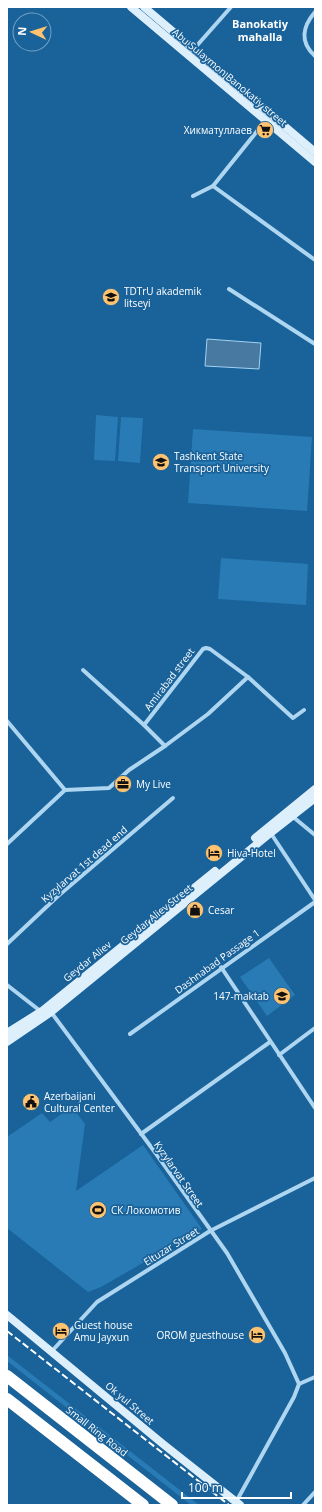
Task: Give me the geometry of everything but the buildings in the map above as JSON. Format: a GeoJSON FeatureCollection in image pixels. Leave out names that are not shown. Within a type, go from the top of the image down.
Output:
{"type":"FeatureCollection","features":[{"type":"Feature","properties":{"kind":"highway","name":"Small Ring Road"},"geometry":{"type":"LineString","coordinates":[[7,1376],[172,1505]]}},
{"type":"Feature","properties":{"kind":"highway"},"geometry":{"type":"LineString","coordinates":[[7,1399],[143,1505]]}},
{"type":"Feature","properties":{"kind":"main road","name":"Abu Sulaymon Banokatiy street"},"geometry":{"type":"LineString","coordinates":[[132,7],[191,52],[315,152]]}},
{"type":"Feature","properties":{"kind":"main road","name":"Abu Sulaymon Banokatiy street"},"geometry":{"type":"LineString","coordinates":[[144,7],[266,120],[315,162]]}},
{"type":"Feature","properties":{"kind":"main road","name":"Geydar Aliev Street"},"geometry":{"type":"LineString","coordinates":[[7,1042],[51,1012],[269,830],[315,789]]}},
{"type":"Feature","properties":{"kind":"main road","name":"Geydar Aliev Street"},"geometry":{"type":"LineString","coordinates":[[42,1011],[269,830],[292,816],[315,798]]}},
{"type":"Feature","properties":{"kind":"main road"},"geometry":{"type":"LineString","coordinates":[[7,1033],[42,1011]]}},
{"type":"Feature","properties":{"kind":"main road","name":"Ok yul Street"},"geometry":{"type":"LineString","coordinates":[[7,1315],[238,1503]]}},
{"type":"Feature","properties":{"kind":"street"},"geometry":{"type":"LineString","coordinates":[[191,52],[231,7]]}},
{"type":"Feature","properties":{"kind":"street"},"geometry":{"type":"LineString","coordinates":[[315,12],[308,20],[305,33],[308,48],[315,56]]}},
{"type":"Feature","properties":{"kind":"street"},"geometry":{"type":"LineString","coordinates":[[193,196],[212,186],[266,120]]}},
{"type":"Feature","properties":{"kind":"street"},"geometry":{"type":"LineString","coordinates":[[212,186],[315,260]]}},
{"type":"Feature","properties":{"kind":"street"},"geometry":{"type":"LineString","coordinates":[[229,289],[315,344]]}},
{"type":"Feature","properties":{"kind":"street","name":"Amirabad street"},"geometry":{"type":"LineString","coordinates":[[144,725],[203,649],[206,648],[210,649],[248,677],[293,718],[304,710]]}},
{"type":"Feature","properties":{"kind":"street","name":"Amirabad street"},"geometry":{"type":"LineString","coordinates":[[83,670],[165,746]]}},
{"type":"Feature","properties":{"kind":"street"},"geometry":{"type":"LineString","coordinates":[[7,844],[65,790],[109,788],[129,770],[165,746],[208,714],[248,677]]}},
{"type":"Feature","properties":{"kind":"street"},"geometry":{"type":"LineString","coordinates":[[7,720],[65,790]]}},
{"type":"Feature","properties":{"kind":"street","name":"Kyzylarvat 1st dead end"},"geometry":{"type":"LineString","coordinates":[[7,944],[58,896],[173,798]]}},
{"type":"Feature","properties":{"kind":"street"},"geometry":{"type":"LineString","coordinates":[[292,816],[315,835]]}},
{"type":"Feature","properties":{"kind":"street"},"geometry":{"type":"LineString","coordinates":[[269,830],[315,901]]}},
{"type":"Feature","properties":{"kind":"street","name":"Dashnabad Passage 1"},"geometry":{"type":"LineString","coordinates":[[130,1034],[315,901]]}},
{"type":"Feature","properties":{"kind":"street"},"geometry":{"type":"LineString","coordinates":[[222,968],[315,1108]]}},
{"type":"Feature","properties":{"kind":"street"},"geometry":{"type":"LineString","coordinates":[[7,985],[42,1011],[51,1012]]}},
{"type":"Feature","properties":{"kind":"street","name":"Kyzylarvat Street"},"geometry":{"type":"LineString","coordinates":[[51,1012],[141,1134],[210,1232],[227,1253],[278,1340],[299,1384]]}},
{"type":"Feature","properties":{"kind":"street"},"geometry":{"type":"LineString","coordinates":[[279,1055],[315,1028]]}},
{"type":"Feature","properties":{"kind":"street"},"geometry":{"type":"LineString","coordinates":[[141,1134],[270,1042]]}},
{"type":"Feature","properties":{"kind":"street","name":"Eltuzar Street"},"geometry":{"type":"LineString","coordinates":[[52,1352],[97,1302],[210,1232],[315,1178]]}},
{"type":"Feature","properties":{"kind":"street"},"geometry":{"type":"LineString","coordinates":[[238,1503],[281,1422],[299,1384],[315,1377]]}},
{"type":"Feature","properties":{"kind":"street"},"geometry":{"type":"LineString","coordinates":[[303,1505],[315,1492]]}},
{"type":"Feature","properties":{"kind":"shaded area"},"geometry":{"type":"Polygon","coordinates":[[[207,339],[261,343],[259,369],[205,366],[207,339]]]}},
{"type":"Feature","properties":{"kind":"shaded area"},"geometry":{"type":"Polygon","coordinates":[[[96,415],[118,417],[115,461],[94,460],[96,415]]]}},
{"type":"Feature","properties":{"kind":"shaded area"},"geometry":{"type":"Polygon","coordinates":[[[121,417],[143,418],[140,463],[118,461],[121,417]]]}},
{"type":"Feature","properties":{"kind":"shaded area"},"geometry":{"type":"Polygon","coordinates":[[[193,429],[312,437],[307,511],[188,503],[193,429]]]}},
{"type":"Feature","properties":{"kind":"shaded area"},"geometry":{"type":"Polygon","coordinates":[[[221,558],[308,564],[306,605],[218,599],[221,558]]]}},
{"type":"Feature","properties":{"kind":"shaded area"},"geometry":{"type":"Polygon","coordinates":[[[269,958],[295,995],[267,1016],[240,977],[269,958]]]}},
{"type":"Feature","properties":{"kind":"shaded area","name":"СК Локомотив"},"geometry":{"type":"Polygon","coordinates":[[[72,1107],[85,1124],[76,1191],[143,1145],[202,1229],[101,1287],[88,1292],[7,1228],[7,1137],[42,1113],[50,1122],[72,1107]]]}},
{"type":"Feature","properties":{"kind":"shaded area"},"geometry":{"type":"Polygon","coordinates":[[[7,1355],[199,1505],[191,1505],[7,1361],[7,1355]]]}},
{"type":"Feature","properties":{"kind":"railway"},"geometry":{"type":"LineString","coordinates":[[7,1331],[229,1505]]}},
{"type":"Feature","properties":{"kind":"place","name":"Хикматуллаев"},"geometry":{"type":"Point","coordinates":[265,130]}},
{"type":"Feature","properties":{"kind":"place","name":"TDTrU akademik litseyi"},"geometry":{"type":"Point","coordinates":[111,297]}},
{"type":"Feature","properties":{"kind":"place","name":"Tashkent State Transport University"},"geometry":{"type":"Point","coordinates":[161,462]}},
{"type":"Feature","properties":{"kind":"place","name":"My Live"},"geometry":{"type":"Point","coordinates":[123,784]}},
{"type":"Feature","properties":{"kind":"place","name":"Hiva-Hotel"},"geometry":{"type":"Point","coordinates":[214,853]}},
{"type":"Feature","properties":{"kind":"place","name":"Cesar"},"geometry":{"type":"Point","coordinates":[195,910]}},
{"type":"Feature","properties":{"kind":"place","name":"147-maktab"},"geometry":{"type":"Point","coordinates":[282,996]}},
{"type":"Feature","properties":{"kind":"place","name":"Azerbaijani Cultural Center"},"geometry":{"type":"Point","coordinates":[31,1102]}},
{"type":"Feature","properties":{"kind":"place","name":"СК Локомотив"},"geometry":{"type":"Point","coordinates":[98,1210]}},
{"type":"Feature","properties":{"kind":"place","name":"Guest house Amu Jayxun"},"geometry":{"type":"Point","coordinates":[61,1331]}},
{"type":"Feature","properties":{"kind":"place","name":"OROM guesthouse"},"geometry":{"type":"Point","coordinates":[257,1335]}},
{"type":"Feature","properties":{"kind":"district","name":"Banokatiy mahalla"},"geometry":{"type":"Point","coordinates":[260,30]}}]}
